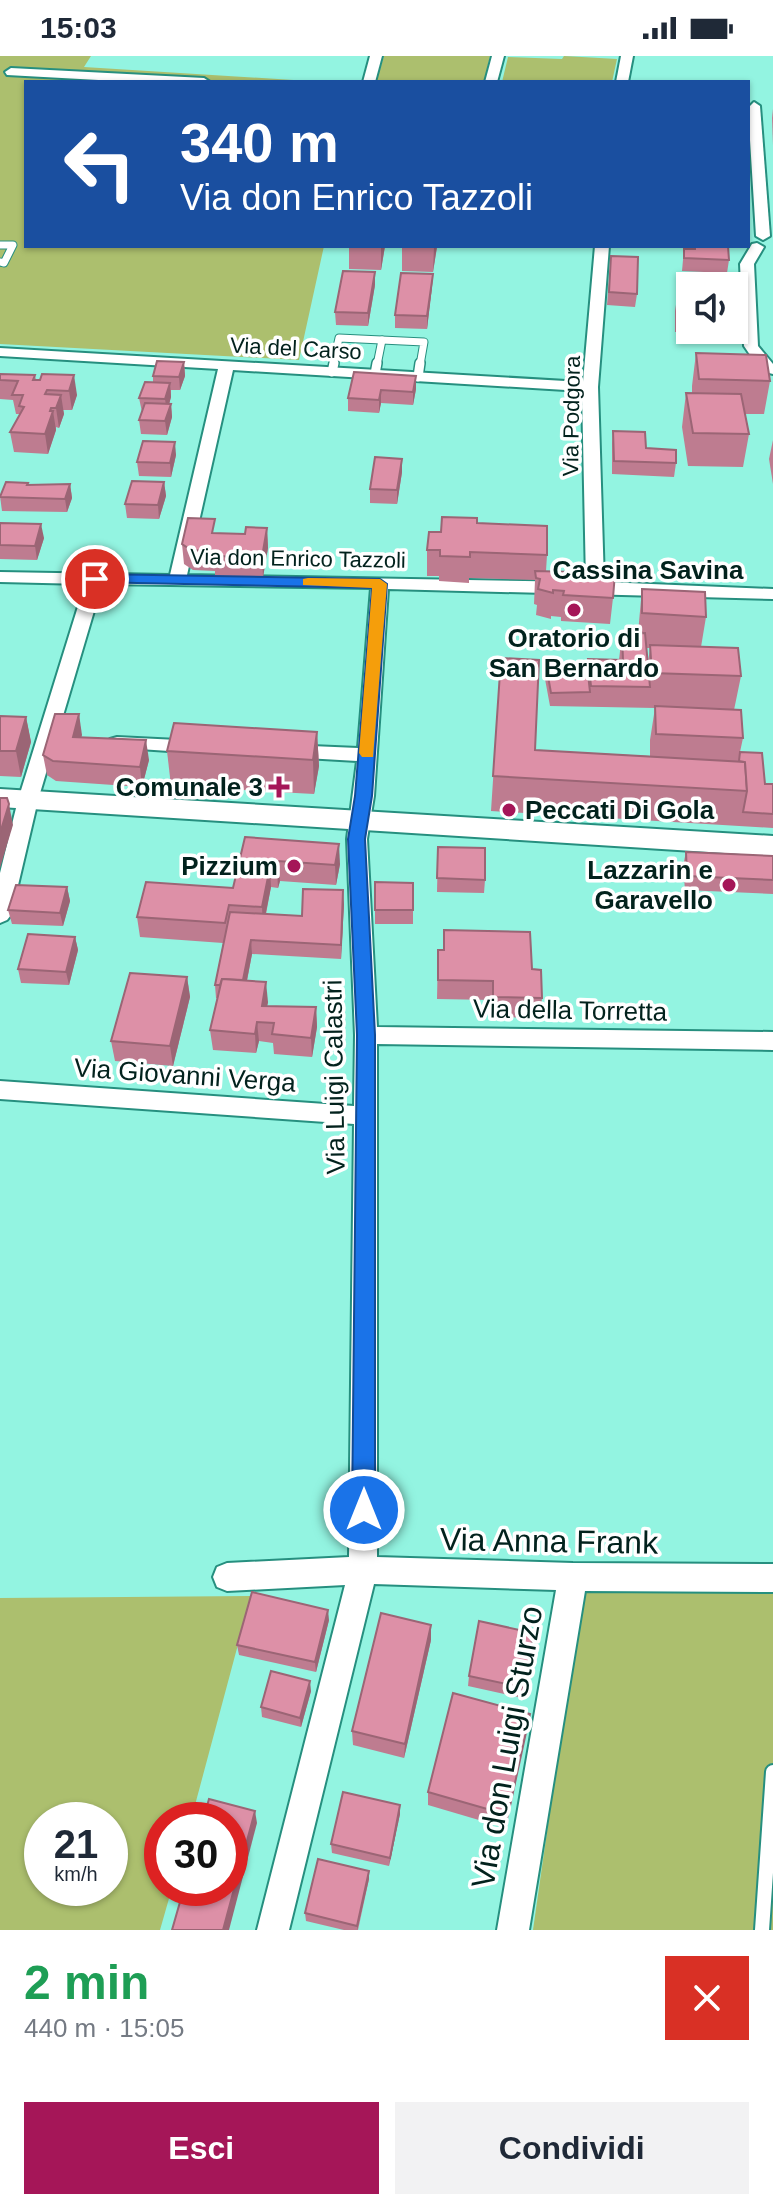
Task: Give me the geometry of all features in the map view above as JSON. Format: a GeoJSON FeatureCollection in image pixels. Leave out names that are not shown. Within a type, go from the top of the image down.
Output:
{"type":"FeatureCollection","features":[{"type":"Feature","properties":{"kind":"street"},"geometry":{"type":"LineString","coordinates":[[370,80],[376,56]]}},
{"type":"Feature","properties":{"kind":"street"},"geometry":{"type":"LineString","coordinates":[[492,80],[498,56]]}},
{"type":"Feature","properties":{"kind":"street"},"geometry":{"type":"LineString","coordinates":[[622,80],[627,56]]}},
{"type":"Feature","properties":{"kind":"street"},"geometry":{"type":"LineString","coordinates":[[11,72],[165,80]]}},
{"type":"Feature","properties":{"kind":"street"},"geometry":{"type":"LineString","coordinates":[[765,370],[751,346],[747,264],[761,241],[751,106],[773,107]]}},
{"type":"Feature","properties":{"kind":"street","name":"Via Podgora"},"geometry":{"type":"LineString","coordinates":[[595,587],[590,387],[602,248]]}},
{"type":"Feature","properties":{"kind":"street","name":"Via del Carso"},"geometry":{"type":"LineString","coordinates":[[0,352],[590,387]]}},
{"type":"Feature","properties":{"kind":"street"},"geometry":{"type":"LineString","coordinates":[[177,580],[226,366]]}},
{"type":"Feature","properties":{"kind":"street","name":"Via don Enrico Tazzoli"},"geometry":{"type":"LineString","coordinates":[[0,577],[595,587],[773,594]]}},
{"type":"Feature","properties":{"kind":"street"},"geometry":{"type":"LineString","coordinates":[[0,915],[28,800],[95,579]]}},
{"type":"Feature","properties":{"kind":"street","name":"Via Luigi Calastri"},"geometry":{"type":"LineString","coordinates":[[273,1930],[363,1570],[366,1035],[357,839],[367,755],[380,584]]}},
{"type":"Feature","properties":{"kind":"street"},"geometry":{"type":"LineString","coordinates":[[100,742],[223,748]]}},
{"type":"Feature","properties":{"kind":"street"},"geometry":{"type":"LineString","coordinates":[[269,750],[367,755]]}},
{"type":"Feature","properties":{"kind":"street"},"geometry":{"type":"LineString","coordinates":[[0,798],[773,846]]}},
{"type":"Feature","properties":{"kind":"street","name":"Via della Torretta"},"geometry":{"type":"LineString","coordinates":[[366,1035],[773,1041]]}},
{"type":"Feature","properties":{"kind":"street","name":"Via Giovanni Verga"},"geometry":{"type":"LineString","coordinates":[[0,1090],[366,1116]]}},
{"type":"Feature","properties":{"kind":"street","name":"Via Anna Frank"},"geometry":{"type":"LineString","coordinates":[[227,1577],[363,1570],[573,1577],[773,1578]]}},
{"type":"Feature","properties":{"kind":"street","name":"Via don Luigi Sturzo"},"geometry":{"type":"LineString","coordinates":[[513,1930],[573,1577]]}},
{"type":"Feature","properties":{"kind":"lane"},"geometry":{"type":"LineString","coordinates":[[0,245],[13,245],[4,263],[0,262]]}},
{"type":"Feature","properties":{"kind":"lane"},"geometry":{"type":"LineString","coordinates":[[332,372],[339,338],[424,342],[418,377]]}},
{"type":"Feature","properties":{"kind":"lane"},"geometry":{"type":"LineString","coordinates":[[375,374],[382,340]]}},
{"type":"Feature","properties":{"kind":"lane"},"geometry":{"type":"LineString","coordinates":[[762,1930],[773,1772]]}},
{"type":"Feature","properties":{"kind":"green space"},"geometry":{"type":"Polygon","coordinates":[[[0,56],[91,56],[84,67],[293,80],[24,80],[24,248],[324,248],[299,360],[0,344],[0,56]]]}},
{"type":"Feature","properties":{"kind":"green space"},"geometry":{"type":"Polygon","coordinates":[[[384,56],[490,56],[484,80],[377,80],[384,56]]]}},
{"type":"Feature","properties":{"kind":"green space"},"geometry":{"type":"Polygon","coordinates":[[[564,56],[617,59],[612,80],[502,80],[508,57],[562,59],[564,56]]]}},
{"type":"Feature","properties":{"kind":"green space"},"geometry":{"type":"Polygon","coordinates":[[[582,1586],[773,1587],[773,1930],[533,1930],[582,1586]]]}},
{"type":"Feature","properties":{"kind":"green space"},"geometry":{"type":"Polygon","coordinates":[[[251,1596],[196,1802],[144,1802],[144,1906],[167,1906],[160,1930],[0,1930],[0,1598],[251,1596]]]}},
{"type":"Feature","properties":{"kind":"building"},"geometry":{"type":"Polygon","coordinates":[[[728,248],[729,260],[684,258],[684,249],[728,248]]]}},
{"type":"Feature","properties":{"kind":"building"},"geometry":{"type":"Polygon","coordinates":[[[611,256],[638,257],[637,294],[609,292],[611,256]]]}},
{"type":"Feature","properties":{"kind":"building"},"geometry":{"type":"Polygon","coordinates":[[[343,271],[375,272],[368,313],[335,312],[343,271]]]}},
{"type":"Feature","properties":{"kind":"building"},"geometry":{"type":"Polygon","coordinates":[[[401,273],[433,274],[427,316],[395,315],[401,273]]]}},
{"type":"Feature","properties":{"kind":"building"},"geometry":{"type":"Polygon","coordinates":[[[696,353],[766,355],[770,381],[699,379],[696,353]]]}},
{"type":"Feature","properties":{"kind":"building"},"geometry":{"type":"Polygon","coordinates":[[[157,361],[184,362],[179,377],[153,376],[157,361]]]}},
{"type":"Feature","properties":{"kind":"building"},"geometry":{"type":"Polygon","coordinates":[[[354,372],[416,376],[413,392],[381,390],[379,400],[348,398],[354,372]]]}},
{"type":"Feature","properties":{"kind":"building"},"geometry":{"type":"Polygon","coordinates":[[[0,374],[35,375],[33,380],[40,380],[42,374],[74,375],[69,391],[47,390],[45,394],[61,395],[56,408],[51,408],[50,411],[53,411],[45,434],[10,432],[24,407],[19,406],[23,395],[12,395],[18,381],[0,380],[0,374]]]}},
{"type":"Feature","properties":{"kind":"building"},"geometry":{"type":"Polygon","coordinates":[[[145,382],[170,383],[165,399],[139,398],[145,382]]]}},
{"type":"Feature","properties":{"kind":"building"},"geometry":{"type":"Polygon","coordinates":[[[686,393],[741,394],[749,434],[693,433],[686,393]]]}},
{"type":"Feature","properties":{"kind":"building"},"geometry":{"type":"Polygon","coordinates":[[[145,403],[171,404],[165,421],[139,420],[145,403]]]}},
{"type":"Feature","properties":{"kind":"building"},"geometry":{"type":"Polygon","coordinates":[[[613,431],[645,432],[646,448],[676,450],[676,463],[614,461],[613,431]]]}},
{"type":"Feature","properties":{"kind":"building"},"geometry":{"type":"Polygon","coordinates":[[[143,441],[175,442],[170,463],[137,462],[143,441]]]}},
{"type":"Feature","properties":{"kind":"building"},"geometry":{"type":"Polygon","coordinates":[[[375,457],[402,459],[397,490],[370,489],[375,457]]]}},
{"type":"Feature","properties":{"kind":"building"},"geometry":{"type":"Polygon","coordinates":[[[132,481],[164,482],[158,505],[125,504],[132,481]]]}},
{"type":"Feature","properties":{"kind":"building"},"geometry":{"type":"Polygon","coordinates":[[[6,482],[70,484],[65,499],[0,497],[6,482]]]}},
{"type":"Feature","properties":{"kind":"building"},"geometry":{"type":"Polygon","coordinates":[[[442,517],[477,518],[477,523],[547,526],[547,555],[470,552],[470,557],[440,556],[440,550],[427,550],[429,532],[441,532],[442,517]]]}},
{"type":"Feature","properties":{"kind":"building"},"geometry":{"type":"Polygon","coordinates":[[[188,518],[215,519],[212,533],[245,534],[246,527],[267,528],[262,557],[213,556],[214,551],[191,550],[182,544],[188,518]]]}},
{"type":"Feature","properties":{"kind":"building"},"geometry":{"type":"Polygon","coordinates":[[[0,523],[41,524],[35,546],[0,545],[0,523]]]}},
{"type":"Feature","properties":{"kind":"building"},"geometry":{"type":"Polygon","coordinates":[[[535,571],[615,573],[613,598],[563,595],[564,591],[553,590],[553,593],[538,589],[540,579],[536,578],[535,571]]]}},
{"type":"Feature","properties":{"kind":"building"},"geometry":{"type":"Polygon","coordinates":[[[642,589],[705,592],[706,617],[642,613],[642,589]]]}},
{"type":"Feature","properties":{"kind":"building"},"geometry":{"type":"Polygon","coordinates":[[[645,633],[650,687],[591,686],[588,659],[623,660],[622,634],[645,633]]]}},
{"type":"Feature","properties":{"kind":"building"},"geometry":{"type":"Polygon","coordinates":[[[650,645],[738,648],[741,676],[652,673],[650,645]]]}},
{"type":"Feature","properties":{"kind":"building"},"geometry":{"type":"Polygon","coordinates":[[[501,658],[539,660],[535,750],[745,762],[747,791],[493,776],[501,658]]]}},
{"type":"Feature","properties":{"kind":"building"},"geometry":{"type":"Polygon","coordinates":[[[546,665],[587,665],[590,692],[551,693],[546,665]]]}},
{"type":"Feature","properties":{"kind":"building"},"geometry":{"type":"Polygon","coordinates":[[[655,706],[741,710],[743,738],[656,734],[655,706]]]}},
{"type":"Feature","properties":{"kind":"building"},"geometry":{"type":"Polygon","coordinates":[[[55,714],[79,714],[73,737],[146,740],[140,767],[53,761],[43,755],[55,714]]]}},
{"type":"Feature","properties":{"kind":"building"},"geometry":{"type":"Polygon","coordinates":[[[0,716],[26,717],[16,751],[0,751],[0,716]]]}},
{"type":"Feature","properties":{"kind":"building"},"geometry":{"type":"Polygon","coordinates":[[[174,723],[317,732],[313,760],[167,751],[174,723]]]}},
{"type":"Feature","properties":{"kind":"building"},"geometry":{"type":"Polygon","coordinates":[[[740,752],[762,753],[765,784],[773,784],[773,814],[743,812],[747,791],[745,762],[739,761],[740,752]]]}},
{"type":"Feature","properties":{"kind":"building"},"geometry":{"type":"Polygon","coordinates":[[[0,798],[7,798],[9,804],[0,833],[0,798]]]}},
{"type":"Feature","properties":{"kind":"building"},"geometry":{"type":"Polygon","coordinates":[[[245,837],[339,844],[335,865],[278,861],[277,868],[270,867],[262,907],[229,905],[225,923],[137,917],[146,882],[233,888],[245,837]]]}},
{"type":"Feature","properties":{"kind":"building"},"geometry":{"type":"Polygon","coordinates":[[[438,847],[485,848],[485,880],[437,878],[438,847]]]}},
{"type":"Feature","properties":{"kind":"building"},"geometry":{"type":"Polygon","coordinates":[[[686,852],[773,856],[773,880],[687,876],[686,852]]]}},
{"type":"Feature","properties":{"kind":"building"},"geometry":{"type":"Polygon","coordinates":[[[375,882],[413,883],[413,910],[375,910],[375,882]]]}},
{"type":"Feature","properties":{"kind":"building"},"geometry":{"type":"Polygon","coordinates":[[[16,885],[67,887],[60,913],[8,910],[16,885]]]}},
{"type":"Feature","properties":{"kind":"building"},"geometry":{"type":"Polygon","coordinates":[[[303,889],[343,890],[341,945],[251,940],[243,980],[222,979],[220,985],[215,985],[230,912],[302,916],[303,889]]]}},
{"type":"Feature","properties":{"kind":"building"},"geometry":{"type":"Polygon","coordinates":[[[444,930],[530,932],[532,969],[541,970],[542,998],[493,997],[493,981],[438,980],[438,950],[444,950],[444,930]]]}},
{"type":"Feature","properties":{"kind":"building"},"geometry":{"type":"Polygon","coordinates":[[[28,934],[75,937],[66,972],[18,969],[28,934]]]}},
{"type":"Feature","properties":{"kind":"building"},"geometry":{"type":"Polygon","coordinates":[[[130,973],[187,977],[170,1046],[111,1041],[130,973]]]}},
{"type":"Feature","properties":{"kind":"building"},"geometry":{"type":"Polygon","coordinates":[[[222,979],[266,982],[262,1006],[316,1007],[311,1038],[272,1034],[274,1023],[257,1022],[255,1034],[210,1030],[222,979]]]}},
{"type":"Feature","properties":{"kind":"building"},"geometry":{"type":"Polygon","coordinates":[[[252,1592],[328,1610],[315,1662],[237,1645],[252,1592]]]}},
{"type":"Feature","properties":{"kind":"building"},"geometry":{"type":"Polygon","coordinates":[[[381,1613],[431,1625],[405,1744],[352,1731],[381,1613]]]}},
{"type":"Feature","properties":{"kind":"building"},"geometry":{"type":"Polygon","coordinates":[[[479,1621],[533,1633],[525,1688],[469,1676],[479,1621]]]}},
{"type":"Feature","properties":{"kind":"building"},"geometry":{"type":"Polygon","coordinates":[[[271,1671],[310,1681],[300,1718],[261,1707],[271,1671]]]}},
{"type":"Feature","properties":{"kind":"building"},"geometry":{"type":"Polygon","coordinates":[[[453,1693],[530,1714],[508,1815],[428,1792],[453,1693]]]}},
{"type":"Feature","properties":{"kind":"building"},"geometry":{"type":"Polygon","coordinates":[[[343,1792],[400,1805],[390,1858],[331,1844],[343,1792]]]}},
{"type":"Feature","properties":{"kind":"building"},"geometry":{"type":"Polygon","coordinates":[[[248,1809],[255,1811],[248,1837],[248,1809]]]}},
{"type":"Feature","properties":{"kind":"building"},"geometry":{"type":"Polygon","coordinates":[[[318,1859],[369,1871],[357,1926],[305,1913],[318,1859]]]}},
{"type":"Feature","properties":{"kind":"building"},"geometry":{"type":"Polygon","coordinates":[[[179,1906],[229,1906],[223,1930],[172,1930],[179,1906]]]}},
{"type":"Feature","properties":{"kind":"slow traffic"},"geometry":{"type":"LineString","coordinates":[[308,582],[380,584],[367,753]]}},
{"type":"Feature","properties":{"kind":"place","name":"Oratorio di San Bernardo"},"geometry":{"type":"Point","coordinates":[574,610]}},
{"type":"Feature","properties":{"kind":"place","name":"Comunale 3"},"geometry":{"type":"Point","coordinates":[279,787]}},
{"type":"Feature","properties":{"kind":"place","name":"Peccati Di Gola"},"geometry":{"type":"Point","coordinates":[509,810]}},
{"type":"Feature","properties":{"kind":"place","name":"Pizzium"},"geometry":{"type":"Point","coordinates":[294,866]}},
{"type":"Feature","properties":{"kind":"place","name":"Lazzarin e Garavello"},"geometry":{"type":"Point","coordinates":[729,885]}},
{"type":"Feature","properties":{"kind":"district","name":"Cassina Savina"},"geometry":{"type":"Point","coordinates":[648,570]}},
{"type":"Feature","properties":{"kind":"route"},"geometry":{"type":"LineString","coordinates":[[95,579],[380,584],[364,796],[357,839],[366,1035],[364,1510]]}}]}
